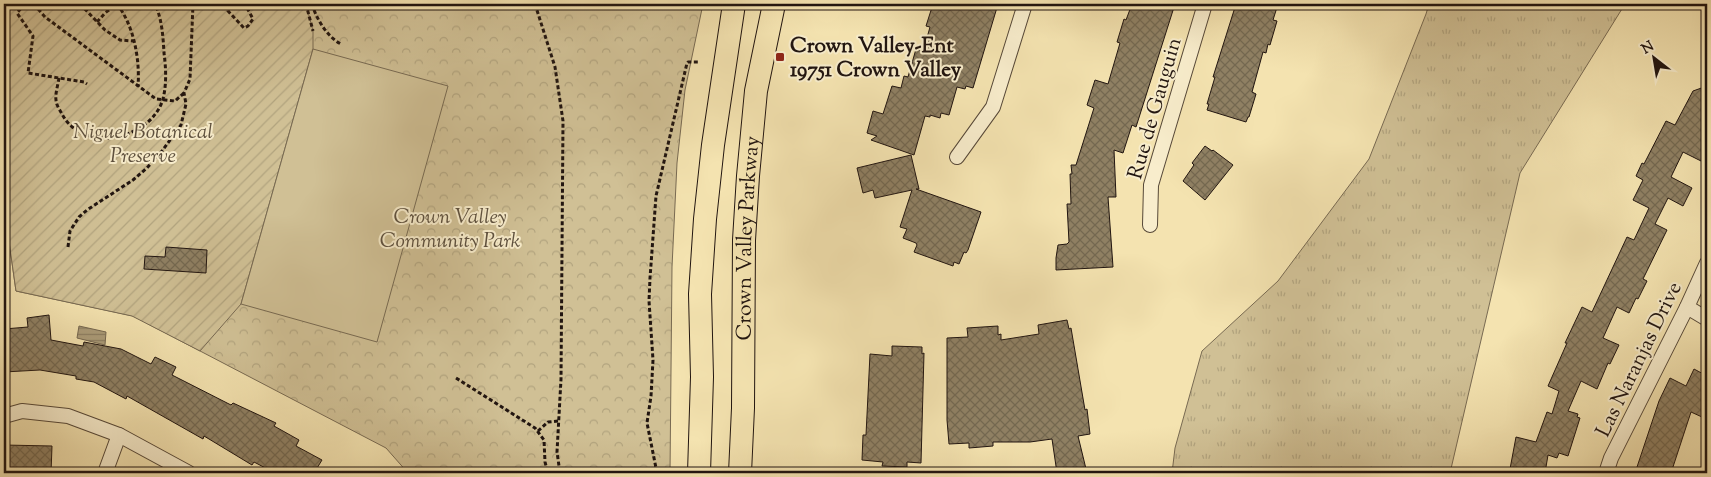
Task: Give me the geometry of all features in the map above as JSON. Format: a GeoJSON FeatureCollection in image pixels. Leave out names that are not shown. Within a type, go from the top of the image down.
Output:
{"type":"FeatureCollection","features":[{"type":"Feature","properties":{"kind":"main road","name":"Crown Valley Parkway"},"geometry":{"type":"LineString","coordinates":[[699,473],[702,377],[700,294],[705,219],[713,145],[734,4]]}},
{"type":"Feature","properties":{"kind":"main road","name":"Crown Valley Parkway"},"geometry":{"type":"LineString","coordinates":[[740,473],[744,408],[744,240],[748,176],[756,91],[774,4]]}},
{"type":"Feature","properties":{"kind":"street"},"geometry":{"type":"LineString","coordinates":[[957,157],[993,107],[1025,4]]}},
{"type":"Feature","properties":{"kind":"street","name":"Rue de Gauguin"},"geometry":{"type":"LineString","coordinates":[[1150,225],[1151,185],[1205,4]]}},
{"type":"Feature","properties":{"kind":"street","name":"Las Naranjas Drive"},"geometry":{"type":"LineString","coordinates":[[1606,473],[1611,458],[1687,307],[1707,262]]}},
{"type":"Feature","properties":{"kind":"street"},"geometry":{"type":"LineString","coordinates":[[1687,307],[1707,319]]}},
{"type":"Feature","properties":{"kind":"street"},"geometry":{"type":"LineString","coordinates":[[4,416],[22,411],[68,416],[119,435],[189,473]]}},
{"type":"Feature","properties":{"kind":"street"},"geometry":{"type":"LineString","coordinates":[[105,473],[119,435]]}},
{"type":"Feature","properties":{"kind":"path"},"geometry":{"type":"LineString","coordinates":[[24,4],[17,13],[33,36],[28,73],[87,84]]}},
{"type":"Feature","properties":{"kind":"path"},"geometry":{"type":"LineString","coordinates":[[34,4],[45,17],[138,87],[156,99],[175,101],[184,92],[190,79],[193,4]]}},
{"type":"Feature","properties":{"kind":"path"},"geometry":{"type":"LineString","coordinates":[[80,4],[105,30],[120,40],[133,41]]}},
{"type":"Feature","properties":{"kind":"path"},"geometry":{"type":"LineString","coordinates":[[97,22],[117,4],[132,31],[139,66],[138,87]]}},
{"type":"Feature","properties":{"kind":"path"},"geometry":{"type":"LineString","coordinates":[[58,78],[56,100],[64,118],[80,132],[94,137],[111,138],[132,132],[146,124],[158,109],[165,89],[166,66],[163,38],[155,4]]}},
{"type":"Feature","properties":{"kind":"path"},"geometry":{"type":"LineString","coordinates":[[227,4],[228,11],[244,28],[253,19],[245,4]]}},
{"type":"Feature","properties":{"kind":"path"},"geometry":{"type":"LineString","coordinates":[[306,4],[313,31]]}},
{"type":"Feature","properties":{"kind":"path"},"geometry":{"type":"LineString","coordinates":[[312,4],[315,13],[330,37],[341,44]]}},
{"type":"Feature","properties":{"kind":"path"},"geometry":{"type":"LineString","coordinates":[[535,4],[555,67],[563,121],[561,379],[557,452],[560,473]]}},
{"type":"Feature","properties":{"kind":"path"},"geometry":{"type":"LineString","coordinates":[[657,473],[647,423],[653,360],[649,301],[656,196],[686,63],[698,62]]}},
{"type":"Feature","properties":{"kind":"path"},"geometry":{"type":"LineString","coordinates":[[68,247],[70,231],[79,217],[133,180],[162,152],[177,132],[184,116],[186,104],[184,92]]}},
{"type":"Feature","properties":{"kind":"path"},"geometry":{"type":"LineString","coordinates":[[456,378],[538,431],[544,440],[545,462],[548,473]]}},
{"type":"Feature","properties":{"kind":"path"},"geometry":{"type":"LineString","coordinates":[[538,431],[548,422],[558,421]]}},
{"type":"Feature","properties":{"kind":"green space","name":"Crown Valley Community Park"},"geometry":{"type":"Polygon","coordinates":[[[4,4],[703,4],[685,90],[677,163],[672,267],[670,473],[408,473],[386,448],[133,316],[16,291],[4,206],[4,4]]]}},
{"type":"Feature","properties":{"kind":"green space","name":"Niguel Botanical Preserve"},"geometry":{"type":"Polygon","coordinates":[[[4,4],[306,4],[313,31],[313,49],[241,304],[200,351],[132,316],[16,291],[4,206],[4,4]]]}},
{"type":"Feature","properties":{"kind":"green space"},"geometry":{"type":"Polygon","coordinates":[[[1429,4],[1625,4],[1520,173],[1450,473],[1172,473],[1175,448],[1202,351],[1278,281],[1369,159],[1429,4]]]}},
{"type":"Feature","properties":{"kind":"green space"},"geometry":{"type":"Polygon","coordinates":[[[313,49],[448,86],[377,342],[241,304],[313,49]]]}},
{"type":"Feature","properties":{"kind":"shaded area"},"geometry":{"type":"Polygon","coordinates":[[[79,326],[106,332],[105,345],[77,338],[79,326]]]}},
{"type":"Feature","properties":{"kind":"building"},"geometry":{"type":"Polygon","coordinates":[[[933,4],[998,4],[973,88],[966,86],[965,89],[957,87],[949,115],[941,113],[940,118],[930,115],[930,117],[925,116],[914,155],[871,140],[877,136],[867,133],[873,111],[883,114],[892,86],[901,88],[904,76],[908,77],[916,49],[923,52],[930,27],[926,26],[933,4]]]}},
{"type":"Feature","properties":{"kind":"building"},"geometry":{"type":"Polygon","coordinates":[[[1132,4],[1175,4],[1136,127],[1132,125],[1123,153],[1114,150],[1116,197],[1108,197],[1113,267],[1056,270],[1058,245],[1069,242],[1067,204],[1071,204],[1071,165],[1076,165],[1094,108],[1087,105],[1095,80],[1108,84],[1120,43],[1117,42],[1124,19],[1126,20],[1132,4]]]}},
{"type":"Feature","properties":{"kind":"building"},"geometry":{"type":"Polygon","coordinates":[[[1236,4],[1278,4],[1273,20],[1277,21],[1270,45],[1268,44],[1266,53],[1263,52],[1252,92],[1256,94],[1246,122],[1207,110],[1215,77],[1213,77],[1236,4]]]}},
{"type":"Feature","properties":{"kind":"building"},"geometry":{"type":"Polygon","coordinates":[[[1707,86],[1707,164],[1683,152],[1671,177],[1692,188],[1683,206],[1668,198],[1655,224],[1667,230],[1643,279],[1647,281],[1638,299],[1636,298],[1629,313],[1617,307],[1603,338],[1619,345],[1610,364],[1608,363],[1597,389],[1581,381],[1568,411],[1578,414],[1577,417],[1580,418],[1568,456],[1559,453],[1557,458],[1548,455],[1545,473],[1518,473],[1518,471],[1510,469],[1516,437],[1536,442],[1547,412],[1552,414],[1559,391],[1548,386],[1582,307],[1592,312],[1627,237],[1634,240],[1649,208],[1633,200],[1643,180],[1636,176],[1642,163],[1644,164],[1666,121],[1675,125],[1693,91],[1707,86]]]}},
{"type":"Feature","properties":{"kind":"building"},"geometry":{"type":"Polygon","coordinates":[[[1205,146],[1233,165],[1205,200],[1183,181],[1194,165],[1192,163],[1205,146]]]}},
{"type":"Feature","properties":{"kind":"building"},"geometry":{"type":"Polygon","coordinates":[[[911,155],[919,189],[916,189],[981,212],[968,250],[966,253],[964,252],[959,264],[954,262],[953,266],[914,252],[916,243],[903,238],[907,229],[900,227],[912,190],[875,198],[873,190],[863,193],[857,168],[911,155]]]}},
{"type":"Feature","properties":{"kind":"building"},"geometry":{"type":"Polygon","coordinates":[[[166,247],[207,250],[206,273],[144,269],[145,256],[165,257],[166,247]]]}},
{"type":"Feature","properties":{"kind":"building"},"geometry":{"type":"Polygon","coordinates":[[[49,315],[51,340],[83,346],[84,342],[121,349],[151,364],[155,357],[176,367],[172,375],[231,405],[233,403],[276,423],[274,426],[299,440],[296,446],[322,460],[314,473],[275,473],[254,462],[252,465],[204,436],[203,439],[127,396],[126,399],[94,382],[76,379],[76,376],[40,370],[4,372],[4,329],[28,327],[27,318],[49,315]]]}},
{"type":"Feature","properties":{"kind":"building"},"geometry":{"type":"Polygon","coordinates":[[[1067,320],[1069,329],[1071,328],[1085,410],[1087,409],[1090,434],[1078,436],[1087,473],[1057,473],[1052,439],[1030,442],[993,442],[993,446],[969,448],[969,443],[949,444],[947,420],[947,338],[968,337],[967,328],[998,326],[998,335],[1001,334],[1001,340],[1039,334],[1038,325],[1067,320]]]}},
{"type":"Feature","properties":{"kind":"building"},"geometry":{"type":"Polygon","coordinates":[[[892,346],[922,347],[922,354],[924,353],[921,463],[907,462],[907,467],[882,466],[883,462],[862,460],[863,435],[866,435],[870,354],[892,356],[892,346]]]}},
{"type":"Feature","properties":{"kind":"building"},"geometry":{"type":"Polygon","coordinates":[[[1694,369],[1707,376],[1707,406],[1702,417],[1691,412],[1671,473],[1635,473],[1659,401],[1670,378],[1686,386],[1694,369]]]}},
{"type":"Feature","properties":{"kind":"building"},"geometry":{"type":"Polygon","coordinates":[[[4,445],[52,446],[51,473],[4,473],[4,445]]]}},
{"type":"Feature","properties":{"kind":"place","name":"Crown Valley-Ent 19751 Crown Valley"},"geometry":{"type":"Point","coordinates":[780,57]}}]}
